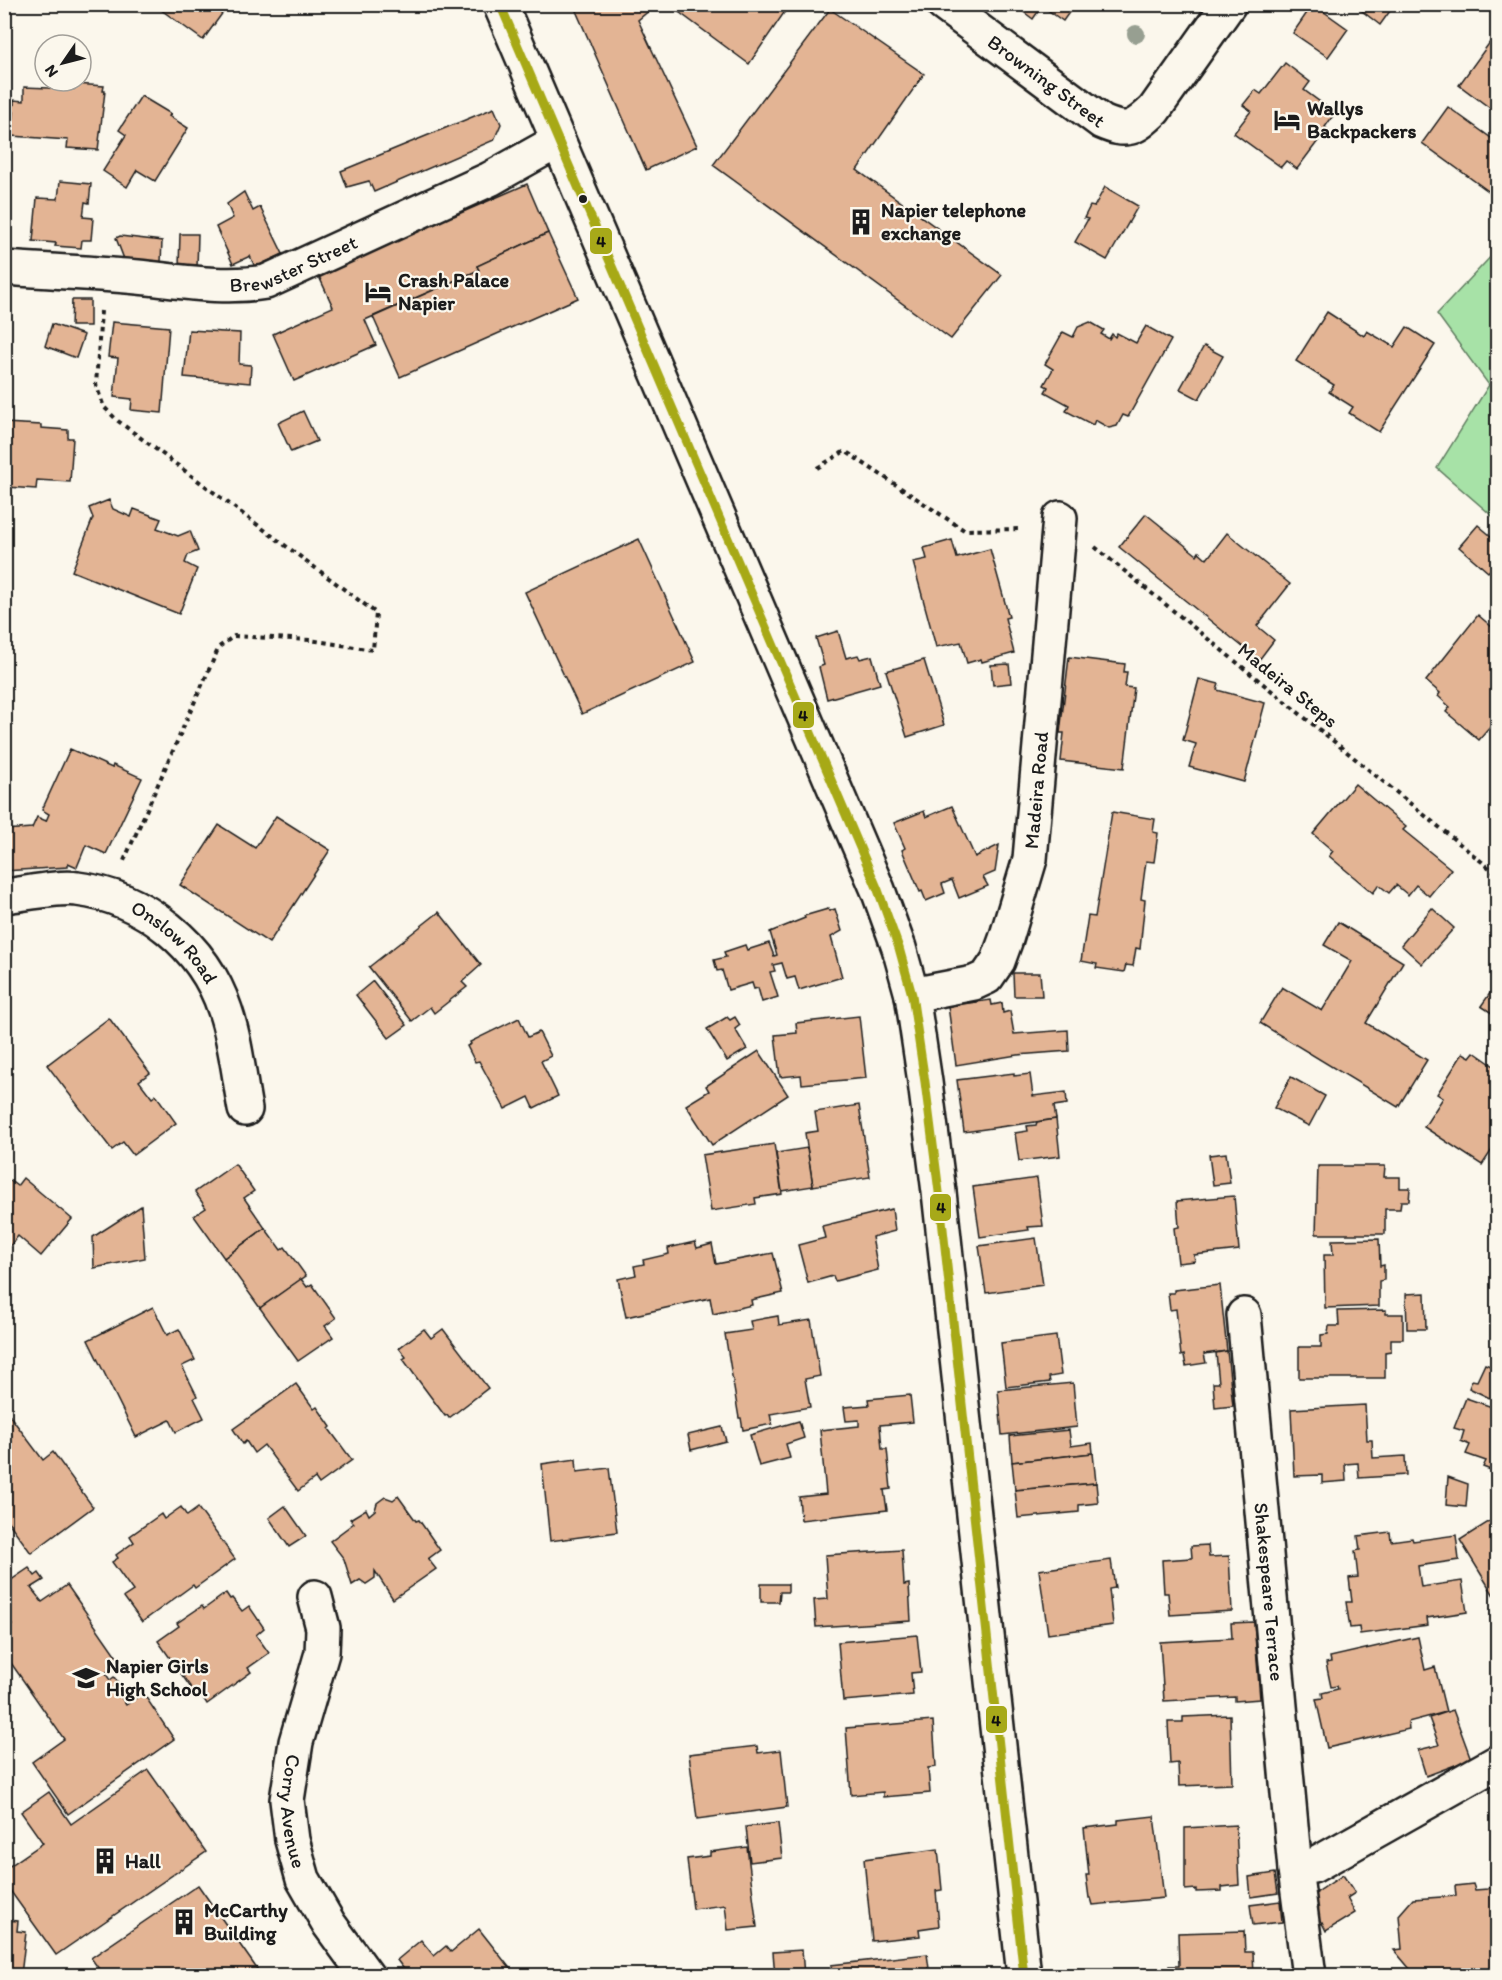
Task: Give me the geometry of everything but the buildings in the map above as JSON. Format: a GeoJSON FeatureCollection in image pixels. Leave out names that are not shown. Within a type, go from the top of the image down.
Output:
{"type":"FeatureCollection","features":[{"type":"Feature","properties":{"kind":"street"},"geometry":{"type":"LineString","coordinates":[[500,4],[878,890],[912,995],[939,1192],[1024,1976]]}},
{"type":"Feature","properties":{"kind":"street","name":"Browning Street"},"geometry":{"type":"LineString","coordinates":[[943,4],[1102,122],[1119,130],[1140,124],[1154,110],[1229,4]]}},
{"type":"Feature","properties":{"kind":"street","name":"Brewster Street"},"geometry":{"type":"LineString","coordinates":[[4,268],[222,285],[266,282],[490,180],[558,141]]}},
{"type":"Feature","properties":{"kind":"street","name":"Madeira Road"},"geometry":{"type":"LineString","coordinates":[[912,995],[974,983],[987,977],[998,961],[1006,939],[1030,858],[1059,523]]}},
{"type":"Feature","properties":{"kind":"street","name":"Onslow Road"},"geometry":{"type":"LineString","coordinates":[[4,896],[75,888],[108,895],[133,904],[162,923],[190,948],[210,977],[225,1010],[245,1109]]}},
{"type":"Feature","properties":{"kind":"street","name":"Shakespeare Terrace"},"geometry":{"type":"LineString","coordinates":[[1244,1315],[1295,1869],[1309,1976]]}},
{"type":"Feature","properties":{"kind":"street","name":"Corry Avenue"},"geometry":{"type":"LineString","coordinates":[[315,1597],[322,1628],[322,1653],[296,1742],[287,1800],[292,1840],[303,1879],[329,1924],[368,1976]]}},
{"type":"Feature","properties":{"kind":"street"},"geometry":{"type":"LineString","coordinates":[[1295,1869],[1313,1866],[1497,1762]]}},
{"type":"Feature","properties":{"kind":"path"},"geometry":{"type":"LineString","coordinates":[[104,274],[96,386],[104,407],[118,421],[376,613],[374,650],[310,640],[234,636],[219,646],[108,895]]}},
{"type":"Feature","properties":{"kind":"path"},"geometry":{"type":"LineString","coordinates":[[817,468],[845,450],[964,530],[1059,523]]}},
{"type":"Feature","properties":{"kind":"path","name":"Madeira Steps"},"geometry":{"type":"LineString","coordinates":[[1059,523],[1497,875]]}},
{"type":"Feature","properties":{"kind":"green space"},"geometry":{"type":"Polygon","coordinates":[[[1497,250],[1497,520],[1437,468],[1489,385],[1437,314],[1497,250]]]}},
{"type":"Feature","properties":{"kind":"transit line","name":"4"},"geometry":{"type":"LineString","coordinates":[[500,4],[878,890],[899,948],[912,995],[939,1192],[1024,1976]]}},
{"type":"Feature","properties":{"kind":"place","name":"Wallys Backpackers"},"geometry":{"type":"Point","coordinates":[1287,120]}},
{"type":"Feature","properties":{"kind":"place","name":"Napier telephone exchange"},"geometry":{"type":"Point","coordinates":[861,222]}},
{"type":"Feature","properties":{"kind":"place","name":"Crash Palace Napier"},"geometry":{"type":"Point","coordinates":[378,292]}},
{"type":"Feature","properties":{"kind":"place","name":"Napier Girls High School"},"geometry":{"type":"Point","coordinates":[86,1678]}},
{"type":"Feature","properties":{"kind":"place","name":"Hall"},"geometry":{"type":"Point","coordinates":[105,1861]}},
{"type":"Feature","properties":{"kind":"place","name":"McCarthy Building"},"geometry":{"type":"Point","coordinates":[184,1922]}}]}
